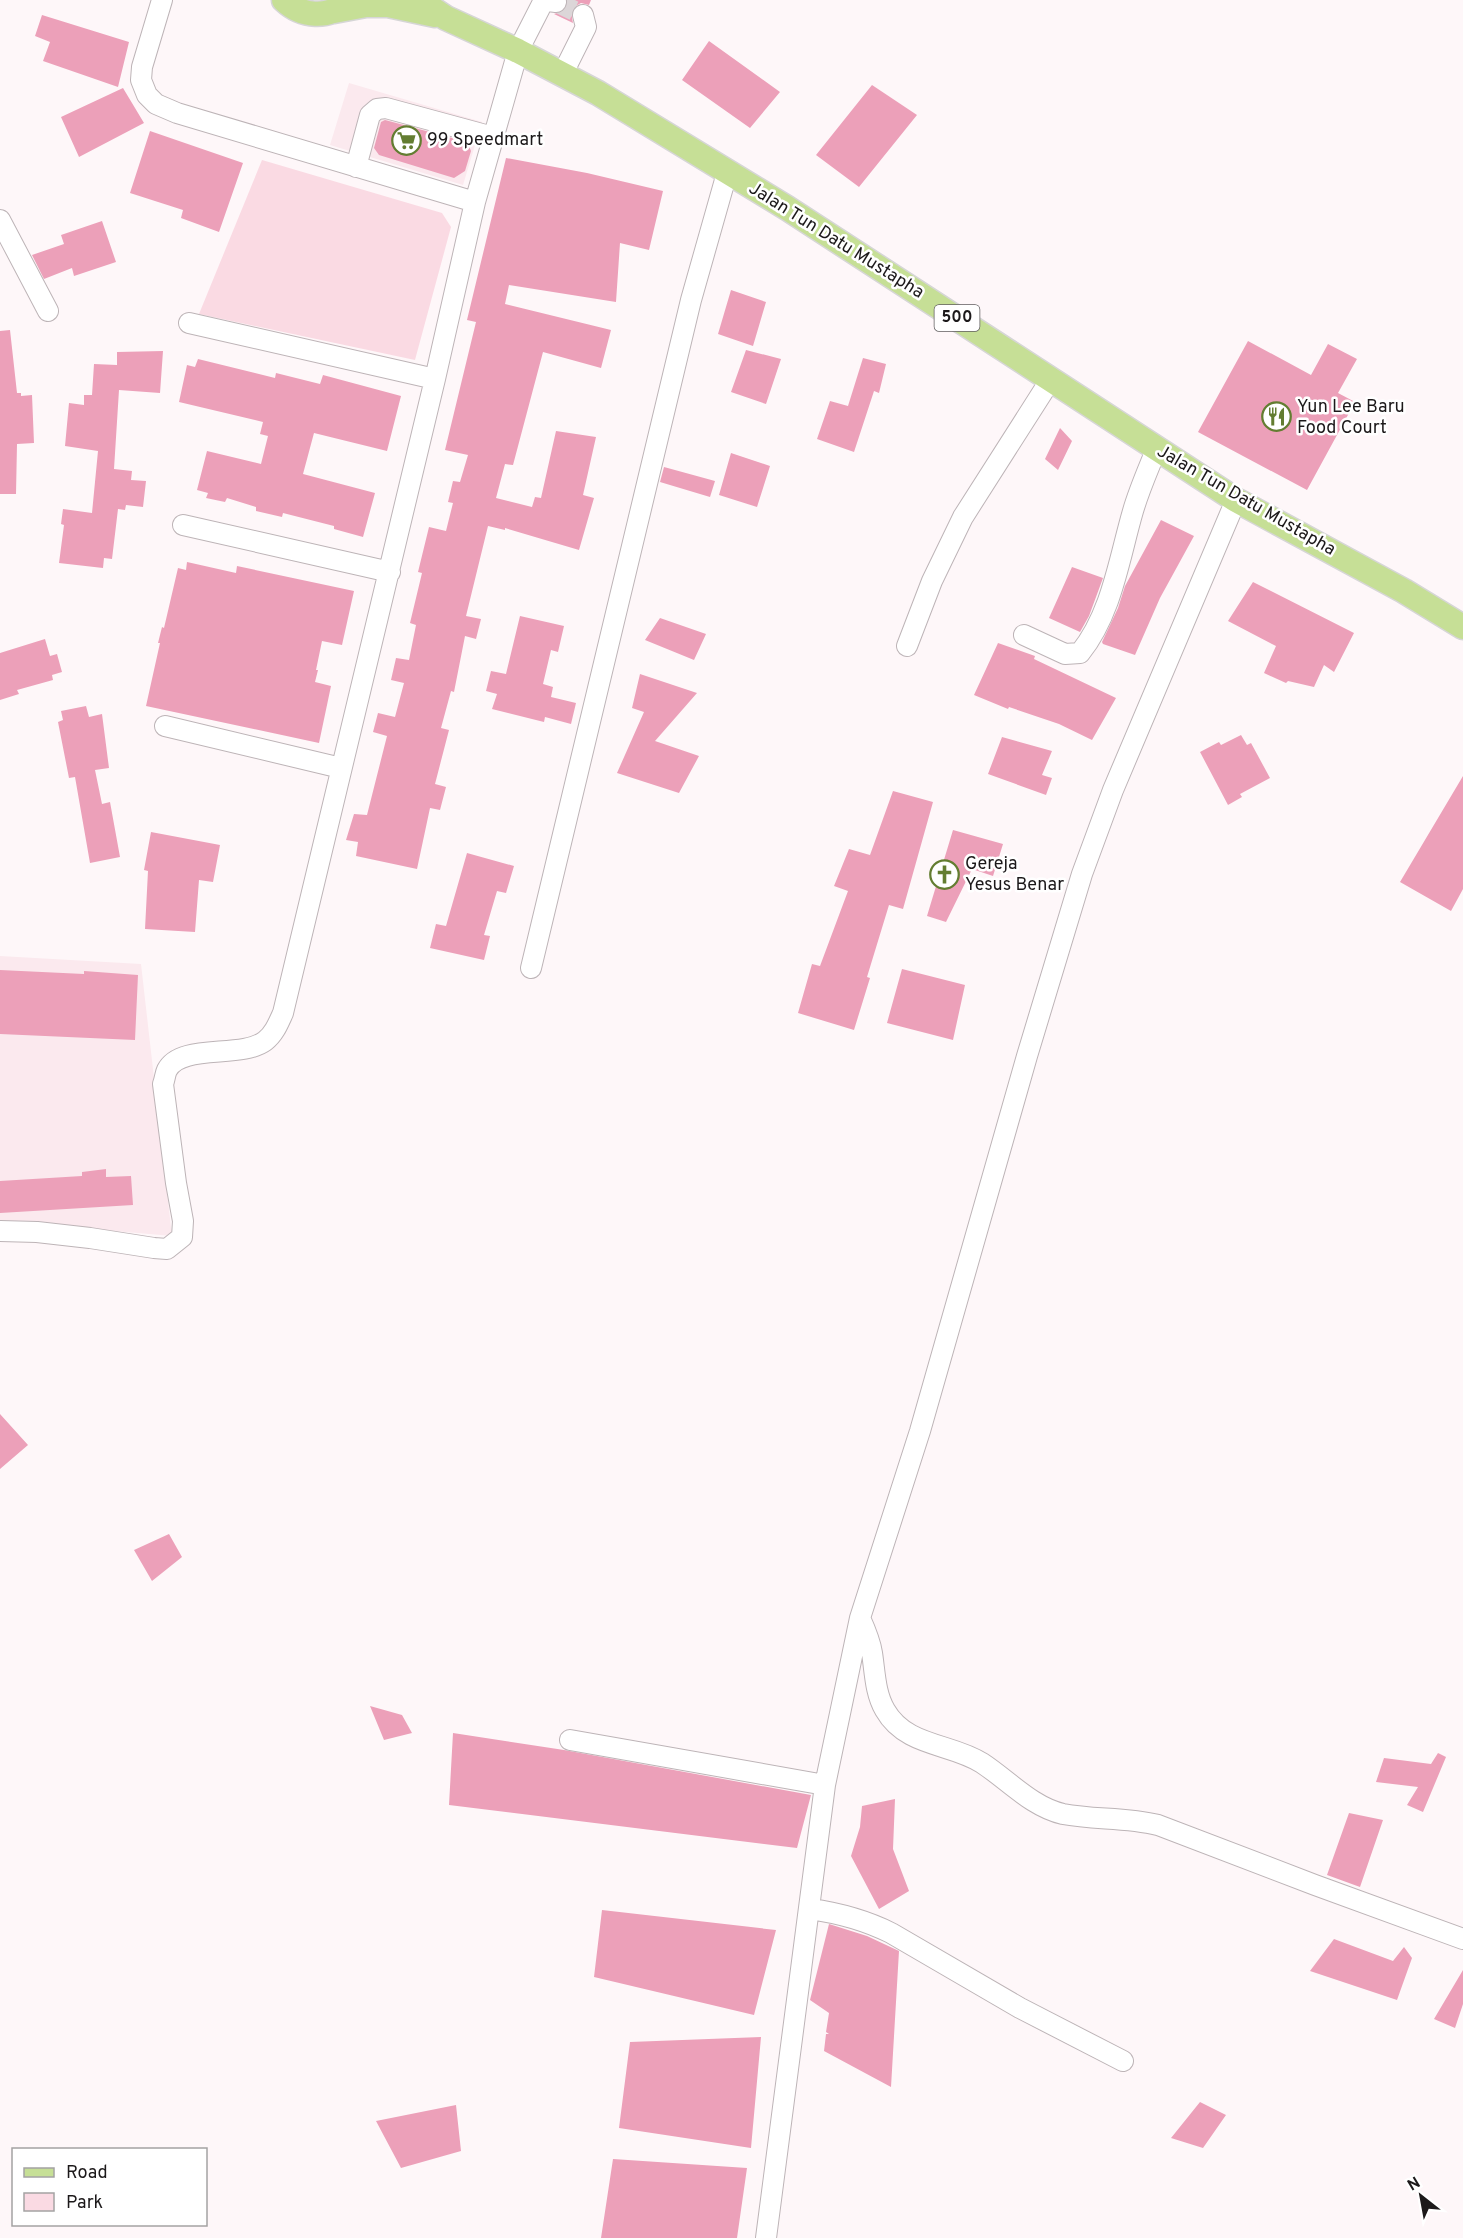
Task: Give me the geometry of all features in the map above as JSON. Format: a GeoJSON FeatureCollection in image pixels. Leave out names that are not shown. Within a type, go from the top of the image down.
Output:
{"type":"FeatureCollection","features":[{"type":"Feature","properties":{"kind":"main road","name":"Jalan Tun Datu Mustapha"},"geometry":{"type":"LineString","coordinates":[[419,0],[446,18],[518,51],[598,93],[787,208],[1236,500],[1394,585],[1463,627]]}},
{"type":"Feature","properties":{"kind":"main road","name":"500"},"geometry":{"type":"LineString","coordinates":[[284,1],[308,14],[321,14],[341,5]]}},
{"type":"Feature","properties":{"kind":"main road","name":"Jalan Tun Datu Mustapha"},"geometry":{"type":"LineString","coordinates":[[341,5],[388,5],[446,18]]}},
{"type":"Feature","properties":{"kind":"street"},"geometry":{"type":"LineString","coordinates":[[162,0],[142,67],[141,80],[147,95],[156,104],[177,113],[475,202]]}},
{"type":"Feature","properties":{"kind":"street"},"geometry":{"type":"LineString","coordinates":[[0,1231],[90,1238],[167,1249],[182,1237],[183,1221],[163,1084],[168,1069],[177,1060],[193,1054],[251,1048],[265,1041],[276,1029],[283,1013],[390,572],[475,202],[518,51],[542,4],[548,1],[556,2]]}},
{"type":"Feature","properties":{"kind":"street"},"geometry":{"type":"LineString","coordinates":[[562,75],[586,27],[583,15]]}},
{"type":"Feature","properties":{"kind":"street"},"geometry":{"type":"LineString","coordinates":[[356,167],[370,115],[377,109],[386,108],[493,136]]}},
{"type":"Feature","properties":{"kind":"street"},"geometry":{"type":"LineString","coordinates":[[531,968],[691,300],[727,173]]}},
{"type":"Feature","properties":{"kind":"street"},"geometry":{"type":"LineString","coordinates":[[0,220],[48,311]]}},
{"type":"Feature","properties":{"kind":"street"},"geometry":{"type":"LineString","coordinates":[[189,323],[435,380]]}},
{"type":"Feature","properties":{"kind":"street"},"geometry":{"type":"LineString","coordinates":[[907,646],[932,581],[963,517],[1051,379]]}},
{"type":"Feature","properties":{"kind":"street"},"geometry":{"type":"LineString","coordinates":[[1024,635],[1065,654],[1080,654],[1093,637],[1114,584],[1133,510],[1156,450]]}},
{"type":"Feature","properties":{"kind":"street"},"geometry":{"type":"LineString","coordinates":[[766,2238],[825,1785],[860,1618],[920,1431],[1027,1056],[1082,874],[1113,790],[1236,500]]}},
{"type":"Feature","properties":{"kind":"street"},"geometry":{"type":"LineString","coordinates":[[183,525],[390,572]]}},
{"type":"Feature","properties":{"kind":"street"},"geometry":{"type":"LineString","coordinates":[[165,726],[341,768]]}},
{"type":"Feature","properties":{"kind":"street"},"geometry":{"type":"LineString","coordinates":[[860,1618],[872,1651],[879,1695],[884,1710],[895,1724],[934,1746],[981,1762],[1045,1808],[1064,1814],[1134,1819],[1158,1825],[1463,1939]]}},
{"type":"Feature","properties":{"kind":"street"},"geometry":{"type":"LineString","coordinates":[[570,1740],[825,1785]]}},
{"type":"Feature","properties":{"kind":"street"},"geometry":{"type":"LineString","coordinates":[[810,1910],[870,1922],[1020,2008],[1123,2061]]}},
{"type":"Feature","properties":{"kind":"shaded area"},"geometry":{"type":"Polygon","coordinates":[[[349,83],[482,122],[463,185],[330,145],[349,83]]]}},
{"type":"Feature","properties":{"kind":"shaded area"},"geometry":{"type":"Polygon","coordinates":[[[0,956],[141,964],[172,1236],[0,1221],[0,956]]]}},
{"type":"Feature","properties":{"kind":"green space"},"geometry":{"type":"Polygon","coordinates":[[[262,160],[442,213],[451,227],[415,360],[199,314],[262,160]]]}},
{"type":"Feature","properties":{"kind":"building"},"geometry":{"type":"Polygon","coordinates":[[[567,0],[591,0],[589,5],[581,3],[574,7],[571,12],[573,23],[554,14],[565,10],[567,0]]]}},
{"type":"Feature","properties":{"kind":"building"},"geometry":{"type":"Polygon","coordinates":[[[42,15],[129,42],[118,87],[43,61],[50,42],[35,36],[42,15]]]}},
{"type":"Feature","properties":{"kind":"building"},"geometry":{"type":"Polygon","coordinates":[[[709,41],[780,92],[750,128],[682,80],[709,41]]]}},
{"type":"Feature","properties":{"kind":"building"},"geometry":{"type":"Polygon","coordinates":[[[872,85],[917,115],[859,187],[816,155],[872,85]]]}},
{"type":"Feature","properties":{"kind":"building"},"geometry":{"type":"Polygon","coordinates":[[[123,88],[144,123],[79,157],[61,117],[123,88]]]}},
{"type":"Feature","properties":{"kind":"building"},"geometry":{"type":"Polygon","coordinates":[[[385,120],[467,142],[471,151],[465,171],[454,178],[379,155],[374,148],[381,122],[385,120]]]}},
{"type":"Feature","properties":{"kind":"building"},"geometry":{"type":"Polygon","coordinates":[[[150,131],[243,163],[219,232],[181,218],[183,210],[130,193],[150,131]]]}},
{"type":"Feature","properties":{"kind":"building"},"geometry":{"type":"Polygon","coordinates":[[[506,158],[587,173],[663,191],[649,250],[620,243],[616,302],[509,285],[505,304],[611,330],[601,368],[543,352],[513,465],[505,464],[496,498],[532,507],[535,497],[541,498],[556,431],[596,437],[583,495],[594,498],[579,550],[505,528],[505,530],[488,526],[466,616],[481,619],[476,639],[465,636],[454,692],[451,691],[441,728],[449,730],[435,784],[446,787],[440,810],[430,808],[417,869],[356,856],[358,842],[346,840],[354,814],[367,815],[387,736],[373,732],[378,713],[395,717],[404,683],[391,680],[396,658],[409,660],[416,625],[410,623],[422,573],[418,572],[429,527],[446,531],[453,503],[448,502],[453,481],[460,482],[468,455],[445,450],[476,322],[467,320],[506,158]]]}},
{"type":"Feature","properties":{"kind":"building"},"geometry":{"type":"Polygon","coordinates":[[[102,221],[116,262],[74,276],[72,268],[44,279],[32,255],[64,244],[61,235],[102,221]]]}},
{"type":"Feature","properties":{"kind":"building"},"geometry":{"type":"Polygon","coordinates":[[[731,290],[766,302],[753,346],[718,334],[731,290]]]}},
{"type":"Feature","properties":{"kind":"building"},"geometry":{"type":"Polygon","coordinates":[[[10,330],[17,393],[21,393],[21,396],[32,395],[34,443],[17,444],[16,494],[0,494],[0,331],[10,330]]]}},
{"type":"Feature","properties":{"kind":"building","name":"Yun Lee Baru Food Court"},"geometry":{"type":"Polygon","coordinates":[[[1248,341],[1311,375],[1328,344],[1357,359],[1338,393],[1355,402],[1307,490],[1198,432],[1248,341]]]}},
{"type":"Feature","properties":{"kind":"building"},"geometry":{"type":"Polygon","coordinates":[[[746,350],[781,359],[766,404],[731,392],[746,350]]]}},
{"type":"Feature","properties":{"kind":"building"},"geometry":{"type":"Polygon","coordinates":[[[163,351],[160,393],[119,390],[114,469],[132,471],[131,480],[146,481],[143,507],[126,505],[125,510],[118,509],[112,559],[104,558],[103,568],[59,563],[64,525],[61,524],[63,509],[92,513],[98,451],[65,446],[69,403],[84,405],[84,395],[92,395],[94,364],[117,365],[117,352],[163,351]]]}},
{"type":"Feature","properties":{"kind":"building"},"geometry":{"type":"Polygon","coordinates":[[[863,358],[886,364],[879,393],[874,391],[854,452],[817,439],[830,401],[848,406],[863,358]]]}},
{"type":"Feature","properties":{"kind":"building"},"geometry":{"type":"Polygon","coordinates":[[[198,359],[275,378],[276,373],[320,384],[323,375],[401,396],[387,451],[314,433],[303,474],[375,493],[363,537],[334,529],[334,526],[283,513],[282,517],[256,511],[256,507],[227,498],[225,502],[206,498],[208,493],[197,490],[207,451],[261,464],[268,436],[260,434],[263,422],[179,402],[187,365],[195,367],[198,359]]]}},
{"type":"Feature","properties":{"kind":"building"},"geometry":{"type":"Polygon","coordinates":[[[1060,428],[1072,441],[1058,470],[1045,459],[1060,428]]]}},
{"type":"Feature","properties":{"kind":"building"},"geometry":{"type":"Polygon","coordinates":[[[731,453],[770,466],[757,507],[719,495],[731,453]]]}},
{"type":"Feature","properties":{"kind":"building"},"geometry":{"type":"Polygon","coordinates":[[[664,467],[715,481],[710,497],[660,482],[664,467]]]}},
{"type":"Feature","properties":{"kind":"building"},"geometry":{"type":"Polygon","coordinates":[[[1161,520],[1194,536],[1160,598],[1135,655],[1102,642],[1118,608],[1125,586],[1161,520]]]}},
{"type":"Feature","properties":{"kind":"building"},"geometry":{"type":"Polygon","coordinates":[[[187,562],[236,573],[237,566],[354,591],[342,645],[322,641],[315,682],[331,686],[319,743],[146,706],[160,643],[158,643],[162,627],[164,628],[178,568],[186,570],[187,562]]]}},
{"type":"Feature","properties":{"kind":"building"},"geometry":{"type":"Polygon","coordinates":[[[1072,567],[1103,578],[1089,616],[1080,632],[1049,618],[1072,567]]]}},
{"type":"Feature","properties":{"kind":"building"},"geometry":{"type":"Polygon","coordinates":[[[1253,582],[1354,633],[1334,672],[1324,665],[1314,687],[1288,681],[1286,683],[1264,673],[1276,646],[1228,621],[1253,582]]]}},
{"type":"Feature","properties":{"kind":"building"},"geometry":{"type":"Polygon","coordinates":[[[520,616],[564,626],[558,652],[551,650],[543,684],[553,687],[551,697],[576,703],[571,724],[545,717],[544,722],[492,709],[497,694],[486,691],[491,671],[506,674],[520,616]]]}},
{"type":"Feature","properties":{"kind":"building"},"geometry":{"type":"Polygon","coordinates":[[[660,618],[706,634],[694,660],[645,640],[660,618]]]}},
{"type":"Feature","properties":{"kind":"building"},"geometry":{"type":"Polygon","coordinates":[[[45,639],[50,656],[57,654],[62,672],[52,675],[53,680],[17,690],[19,694],[0,700],[0,653],[45,639]]]}},
{"type":"Feature","properties":{"kind":"building"},"geometry":{"type":"Polygon","coordinates":[[[998,643],[1035,656],[1034,659],[1116,698],[1092,740],[1059,724],[1009,707],[1008,709],[974,695],[998,643]]]}},
{"type":"Feature","properties":{"kind":"building"},"geometry":{"type":"Polygon","coordinates":[[[640,674],[697,693],[655,741],[699,756],[679,793],[617,773],[644,712],[632,708],[640,674]]]}},
{"type":"Feature","properties":{"kind":"building"},"geometry":{"type":"Polygon","coordinates":[[[86,706],[89,717],[102,714],[109,768],[95,770],[102,804],[110,802],[120,857],[90,863],[75,777],[69,778],[58,722],[63,720],[61,711],[86,706]]]}},
{"type":"Feature","properties":{"kind":"building"},"geometry":{"type":"Polygon","coordinates":[[[1241,735],[1247,745],[1251,743],[1270,778],[1240,794],[1242,797],[1228,805],[1200,752],[1219,742],[1221,745],[1241,735]]]}},
{"type":"Feature","properties":{"kind":"building"},"geometry":{"type":"Polygon","coordinates":[[[1002,737],[1052,751],[1042,775],[1052,778],[1046,795],[988,774],[1002,737]]]}},
{"type":"Feature","properties":{"kind":"building"},"geometry":{"type":"Polygon","coordinates":[[[1463,776],[1463,889],[1451,911],[1400,882],[1463,776]]]}},
{"type":"Feature","properties":{"kind":"building"},"geometry":{"type":"Polygon","coordinates":[[[893,791],[933,802],[903,909],[889,905],[854,1030],[798,1013],[812,964],[820,966],[848,891],[834,886],[849,849],[870,855],[893,791]]]}},
{"type":"Feature","properties":{"kind":"building"},"geometry":{"type":"Polygon","coordinates":[[[953,830],[1003,844],[993,876],[972,869],[946,922],[927,916],[953,830]]]}},
{"type":"Feature","properties":{"kind":"building"},"geometry":{"type":"Polygon","coordinates":[[[151,832],[220,845],[213,882],[199,880],[195,932],[145,929],[148,871],[144,870],[151,832]]]}},
{"type":"Feature","properties":{"kind":"building"},"geometry":{"type":"Polygon","coordinates":[[[467,853],[514,866],[506,893],[497,891],[484,935],[490,936],[484,960],[430,948],[436,924],[446,926],[467,853]]]}},
{"type":"Feature","properties":{"kind":"building"},"geometry":{"type":"Polygon","coordinates":[[[902,969],[965,985],[953,1040],[887,1023],[902,969]]]}},
{"type":"Feature","properties":{"kind":"building"},"geometry":{"type":"Polygon","coordinates":[[[0,970],[84,974],[84,971],[138,975],[135,1040],[0,1034],[0,970]]]}},
{"type":"Feature","properties":{"kind":"building"},"geometry":{"type":"Polygon","coordinates":[[[106,1169],[106,1177],[131,1176],[133,1205],[0,1213],[0,1181],[82,1176],[82,1172],[106,1169]]]}},
{"type":"Feature","properties":{"kind":"building"},"geometry":{"type":"Polygon","coordinates":[[[0,1414],[28,1445],[0,1469],[0,1414]]]}},
{"type":"Feature","properties":{"kind":"building"},"geometry":{"type":"Polygon","coordinates":[[[169,1534],[182,1557],[152,1581],[134,1550],[169,1534]]]}},
{"type":"Feature","properties":{"kind":"building"},"geometry":{"type":"Polygon","coordinates":[[[370,1706],[402,1715],[412,1733],[384,1740],[370,1706]]]}},
{"type":"Feature","properties":{"kind":"building"},"geometry":{"type":"Polygon","coordinates":[[[453,1733],[564,1750],[811,1795],[797,1848],[449,1805],[453,1733]]]}},
{"type":"Feature","properties":{"kind":"building"},"geometry":{"type":"Polygon","coordinates":[[[1438,1753],[1446,1757],[1423,1812],[1407,1805],[1418,1787],[1376,1782],[1384,1758],[1431,1764],[1438,1753]]]}},
{"type":"Feature","properties":{"kind":"building"},"geometry":{"type":"Polygon","coordinates":[[[895,1799],[893,1849],[909,1891],[879,1909],[851,1856],[860,1827],[862,1806],[895,1799]]]}},
{"type":"Feature","properties":{"kind":"building"},"geometry":{"type":"Polygon","coordinates":[[[1349,1813],[1383,1820],[1360,1887],[1327,1875],[1349,1813]]]}},
{"type":"Feature","properties":{"kind":"building"},"geometry":{"type":"Polygon","coordinates":[[[602,1910],[776,1930],[754,2015],[594,1977],[602,1910]]]}},
{"type":"Feature","properties":{"kind":"building"},"geometry":{"type":"Polygon","coordinates":[[[829,1924],[867,1936],[899,1951],[891,2087],[824,2051],[826,2034],[829,2034],[826,2032],[829,2013],[810,2000],[829,1924]]]}},
{"type":"Feature","properties":{"kind":"building"},"geometry":{"type":"Polygon","coordinates":[[[1334,1939],[1393,1961],[1404,1947],[1412,1958],[1397,2000],[1310,1971],[1334,1939]]]}},
{"type":"Feature","properties":{"kind":"building"},"geometry":{"type":"Polygon","coordinates":[[[1463,1970],[1463,2004],[1455,2028],[1434,2019],[1463,1970]]]}},
{"type":"Feature","properties":{"kind":"building"},"geometry":{"type":"Polygon","coordinates":[[[761,2037],[751,2148],[619,2128],[630,2042],[761,2037]]]}},
{"type":"Feature","properties":{"kind":"building"},"geometry":{"type":"Polygon","coordinates":[[[1200,2102],[1226,2115],[1203,2148],[1171,2138],[1200,2102]]]}},
{"type":"Feature","properties":{"kind":"building"},"geometry":{"type":"Polygon","coordinates":[[[456,2105],[461,2151],[401,2168],[376,2121],[456,2105]]]}},
{"type":"Feature","properties":{"kind":"building"},"geometry":{"type":"Polygon","coordinates":[[[613,2159],[747,2168],[737,2238],[601,2238],[613,2159]]]}},
{"type":"Feature","properties":{"kind":"tunnel"},"geometry":{"type":"LineString","coordinates":[[556,2],[583,15]]}},
{"type":"Feature","properties":{"kind":"place","name":"99 Speedmart"},"geometry":{"type":"Point","coordinates":[406,140]}},
{"type":"Feature","properties":{"kind":"place","name":"Yun Lee Baru Food Court"},"geometry":{"type":"Point","coordinates":[1276,417]}},
{"type":"Feature","properties":{"kind":"place","name":"Gereja Yesus Benar"},"geometry":{"type":"Point","coordinates":[944,874]}}]}
